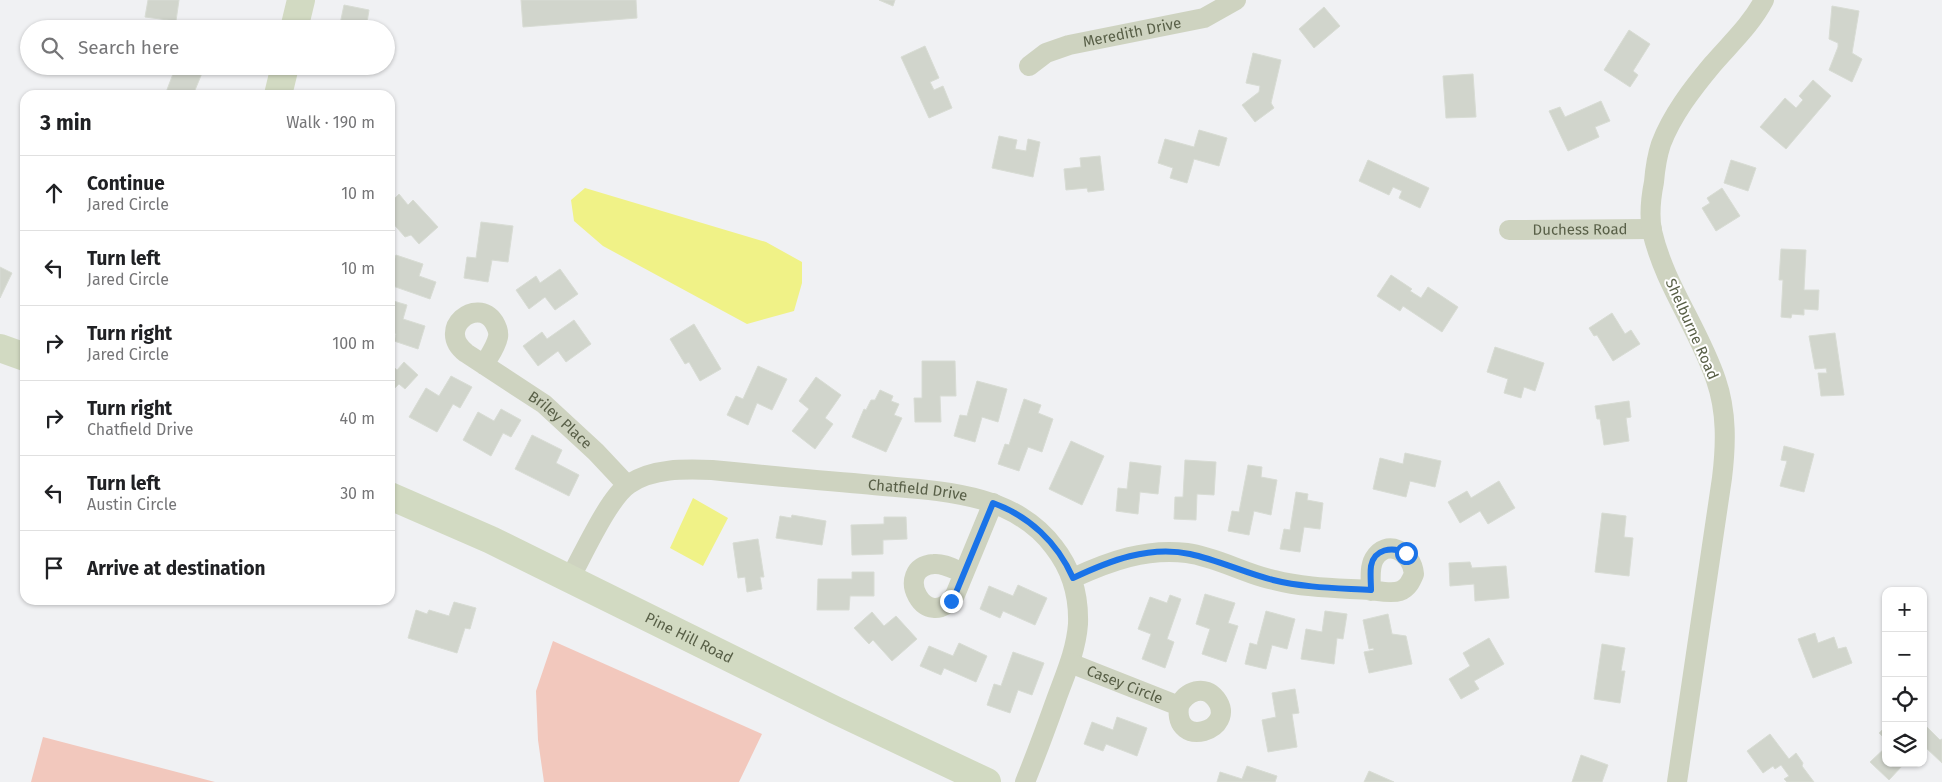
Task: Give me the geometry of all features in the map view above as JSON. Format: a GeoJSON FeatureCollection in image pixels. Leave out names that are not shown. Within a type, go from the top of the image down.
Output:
{"type":"FeatureCollection","features":[{"type":"Feature","properties":{"kind":"street"},"geometry":{"type":"LineString","coordinates":[[296,20],[301,0]]}},
{"type":"Feature","properties":{"kind":"street","name":"Meredith Drive"},"geometry":{"type":"LineString","coordinates":[[1029,66],[1046,53],[1069,45],[1204,18],[1236,0]]}},
{"type":"Feature","properties":{"kind":"street","name":"Shelburne Road"},"geometry":{"type":"LineString","coordinates":[[1677,782],[1726,444],[1717,382],[1704,348],[1659,254],[1652,229],[1651,201],[1660,146],[1672,120],[1712,65],[1741,34],[1764,0]]}},
{"type":"Feature","properties":{"kind":"street"},"geometry":{"type":"LineString","coordinates":[[279,90],[283,75]]}},
{"type":"Feature","properties":{"kind":"street","name":"Duchess Road"},"geometry":{"type":"LineString","coordinates":[[1508,230],[1652,229]]}},
{"type":"Feature","properties":{"kind":"street"},"geometry":{"type":"LineString","coordinates":[[0,348],[20,355]]}},
{"type":"Feature","properties":{"kind":"street","name":"Briley Place"},"geometry":{"type":"LineString","coordinates":[[484,365],[544,404],[596,452],[627,485]]}},
{"type":"Feature","properties":{"kind":"street","name":"Chatfield Drive"},"geometry":{"type":"LineString","coordinates":[[570,578],[618,494],[627,485],[649,475],[666,471],[686,469],[712,470],[947,492],[993,503],[1018,514],[1041,531],[1063,558],[1073,578],[1077,592],[1078,623],[1074,651],[1025,782]]}},
{"type":"Feature","properties":{"kind":"street","name":"Pine Hill Road"},"geometry":{"type":"LineString","coordinates":[[395,498],[491,540],[843,714],[987,782]]}},
{"type":"Feature","properties":{"kind":"street"},"geometry":{"type":"LineString","coordinates":[[964,573],[993,503]]}},
{"type":"Feature","properties":{"kind":"street"},"geometry":{"type":"LineString","coordinates":[[1073,578],[1117,559],[1163,552],[1188,553],[1275,581],[1330,588],[1371,590]]}},
{"type":"Feature","properties":{"kind":"street","name":"Casey Circle"},"geometry":{"type":"LineString","coordinates":[[1070,663],[1179,706]]}},
{"type":"Feature","properties":{"kind":"shaded area"},"geometry":{"type":"Polygon","coordinates":[[[585,188],[766,242],[802,262],[802,283],[794,311],[747,324],[603,246],[574,221],[571,200],[585,188]]]}},
{"type":"Feature","properties":{"kind":"shaded area"},"geometry":{"type":"Polygon","coordinates":[[[693,498],[728,518],[703,566],[670,548],[693,498]]]}},
{"type":"Feature","properties":{"kind":"shaded area"},"geometry":{"type":"Polygon","coordinates":[[[553,641],[762,734],[739,782],[544,782],[538,740],[536,691],[553,641]]]}},
{"type":"Feature","properties":{"kind":"shaded area"},"geometry":{"type":"Polygon","coordinates":[[[43,737],[215,782],[31,782],[43,737]]]}},
{"type":"Feature","properties":{"kind":"building"},"geometry":{"type":"Polygon","coordinates":[[[148,0],[179,0],[176,20],[145,17],[148,0]]]}},
{"type":"Feature","properties":{"kind":"building"},"geometry":{"type":"Polygon","coordinates":[[[521,0],[636,0],[637,18],[523,27],[521,0]]]}},
{"type":"Feature","properties":{"kind":"building"},"geometry":{"type":"Polygon","coordinates":[[[879,0],[895,0],[893,6],[879,0]]]}},
{"type":"Feature","properties":{"kind":"building"},"geometry":{"type":"Polygon","coordinates":[[[344,5],[369,10],[367,20],[341,20],[344,5]]]}},
{"type":"Feature","properties":{"kind":"building"},"geometry":{"type":"Polygon","coordinates":[[[1832,6],[1859,11],[1852,53],[1862,59],[1852,82],[1829,70],[1838,47],[1838,43],[1829,39],[1832,6]]]}},
{"type":"Feature","properties":{"kind":"building"},"geometry":{"type":"Polygon","coordinates":[[[1324,7],[1340,26],[1314,48],[1299,29],[1324,7]]]}},
{"type":"Feature","properties":{"kind":"building"},"geometry":{"type":"Polygon","coordinates":[[[1629,30],[1650,44],[1633,71],[1638,75],[1630,87],[1604,70],[1629,30]]]}},
{"type":"Feature","properties":{"kind":"building"},"geometry":{"type":"Polygon","coordinates":[[[925,46],[939,78],[930,82],[934,90],[943,86],[952,108],[929,118],[901,57],[925,46]]]}},
{"type":"Feature","properties":{"kind":"building"},"geometry":{"type":"Polygon","coordinates":[[[1253,53],[1281,60],[1271,103],[1274,108],[1255,122],[1242,105],[1259,92],[1260,86],[1246,83],[1253,53]]]}},
{"type":"Feature","properties":{"kind":"building"},"geometry":{"type":"Polygon","coordinates":[[[1473,74],[1476,117],[1446,118],[1443,76],[1473,74]]]}},
{"type":"Feature","properties":{"kind":"building"},"geometry":{"type":"Polygon","coordinates":[[[173,75],[201,75],[195,90],[167,90],[173,75]]]}},
{"type":"Feature","properties":{"kind":"building"},"geometry":{"type":"Polygon","coordinates":[[[1813,80],[1831,96],[1786,149],[1760,127],[1785,98],[1796,108],[1803,100],[1799,96],[1813,80]]]}},
{"type":"Feature","properties":{"kind":"building"},"geometry":{"type":"Polygon","coordinates":[[[1601,101],[1610,121],[1595,127],[1599,137],[1568,151],[1549,111],[1560,107],[1565,117],[1601,101]]]}},
{"type":"Feature","properties":{"kind":"building"},"geometry":{"type":"Polygon","coordinates":[[[1199,130],[1227,138],[1219,166],[1194,159],[1187,183],[1170,178],[1173,168],[1158,163],[1165,139],[1194,147],[1199,130]]]}},
{"type":"Feature","properties":{"kind":"building"},"geometry":{"type":"Polygon","coordinates":[[[999,136],[1017,140],[1015,149],[1026,151],[1028,139],[1040,142],[1033,177],[992,168],[999,136]]]}},
{"type":"Feature","properties":{"kind":"building"},"geometry":{"type":"Polygon","coordinates":[[[1100,156],[1104,190],[1088,192],[1087,188],[1066,190],[1064,169],[1081,167],[1080,158],[1100,156]]]}},
{"type":"Feature","properties":{"kind":"building"},"geometry":{"type":"Polygon","coordinates":[[[1368,160],[1429,188],[1420,208],[1399,198],[1402,191],[1393,187],[1389,195],[1359,181],[1368,160]]]}},
{"type":"Feature","properties":{"kind":"building"},"geometry":{"type":"Polygon","coordinates":[[[1731,160],[1756,168],[1748,191],[1724,183],[1731,160]]]}},
{"type":"Feature","properties":{"kind":"building"},"geometry":{"type":"Polygon","coordinates":[[[1722,188],[1740,216],[1716,231],[1702,208],[1710,203],[1707,198],[1722,188]]]}},
{"type":"Feature","properties":{"kind":"building"},"geometry":{"type":"Polygon","coordinates":[[[399,194],[408,205],[413,200],[438,227],[419,244],[411,235],[405,237],[395,226],[395,198],[399,194]]]}},
{"type":"Feature","properties":{"kind":"building"},"geometry":{"type":"Polygon","coordinates":[[[481,222],[513,226],[508,262],[492,260],[488,282],[464,278],[467,257],[476,258],[481,222]]]}},
{"type":"Feature","properties":{"kind":"building"},"geometry":{"type":"Polygon","coordinates":[[[1781,249],[1806,250],[1804,290],[1819,290],[1818,310],[1804,309],[1804,315],[1792,314],[1791,318],[1781,317],[1783,280],[1779,280],[1781,249]]]}},
{"type":"Feature","properties":{"kind":"building"},"geometry":{"type":"Polygon","coordinates":[[[396,255],[423,264],[419,276],[436,282],[430,299],[395,287],[396,255]]]}},
{"type":"Feature","properties":{"kind":"building"},"geometry":{"type":"Polygon","coordinates":[[[0,267],[12,273],[0,298],[0,267]]]}},
{"type":"Feature","properties":{"kind":"building"},"geometry":{"type":"Polygon","coordinates":[[[560,269],[578,294],[555,310],[545,297],[529,309],[516,290],[536,276],[540,283],[560,269]]]}},
{"type":"Feature","properties":{"kind":"building"},"geometry":{"type":"Polygon","coordinates":[[[1391,275],[1412,289],[1410,291],[1421,298],[1428,287],[1458,307],[1442,332],[1403,306],[1400,311],[1377,296],[1391,275]]]}},
{"type":"Feature","properties":{"kind":"building"},"geometry":{"type":"Polygon","coordinates":[[[395,301],[407,305],[403,319],[425,326],[418,349],[395,341],[395,301]]]}},
{"type":"Feature","properties":{"kind":"building"},"geometry":{"type":"Polygon","coordinates":[[[1612,313],[1625,334],[1631,330],[1640,344],[1613,361],[1597,335],[1594,336],[1589,328],[1612,313]]]}},
{"type":"Feature","properties":{"kind":"building"},"geometry":{"type":"Polygon","coordinates":[[[574,320],[591,344],[566,362],[558,351],[538,366],[523,346],[542,332],[547,339],[574,320]]]}},
{"type":"Feature","properties":{"kind":"building"},"geometry":{"type":"Polygon","coordinates":[[[694,324],[721,369],[700,381],[689,362],[685,364],[670,339],[694,324]]]}},
{"type":"Feature","properties":{"kind":"building"},"geometry":{"type":"Polygon","coordinates":[[[1835,333],[1844,395],[1821,396],[1818,373],[1827,373],[1826,368],[1815,369],[1809,336],[1835,333]]]}},
{"type":"Feature","properties":{"kind":"building"},"geometry":{"type":"Polygon","coordinates":[[[1495,347],[1544,363],[1535,391],[1524,387],[1521,398],[1504,393],[1508,379],[1487,372],[1495,347]]]}},
{"type":"Feature","properties":{"kind":"building"},"geometry":{"type":"Polygon","coordinates":[[[922,361],[955,361],[956,396],[940,396],[941,422],[915,422],[914,398],[922,398],[922,361]]]}},
{"type":"Feature","properties":{"kind":"building"},"geometry":{"type":"Polygon","coordinates":[[[404,362],[418,375],[405,389],[399,384],[395,388],[395,368],[397,370],[404,362]]]}},
{"type":"Feature","properties":{"kind":"building"},"geometry":{"type":"Polygon","coordinates":[[[758,366],[787,379],[772,410],[757,403],[748,425],[727,415],[736,396],[743,399],[758,366]]]}},
{"type":"Feature","properties":{"kind":"building"},"geometry":{"type":"Polygon","coordinates":[[[451,376],[472,387],[460,408],[453,404],[437,432],[409,417],[426,388],[439,396],[451,376]]]}},
{"type":"Feature","properties":{"kind":"building"},"geometry":{"type":"Polygon","coordinates":[[[816,377],[841,395],[825,418],[833,424],[815,449],[792,431],[809,409],[799,401],[816,377]]]}},
{"type":"Feature","properties":{"kind":"building"},"geometry":{"type":"Polygon","coordinates":[[[977,381],[1007,389],[998,422],[982,417],[975,442],[954,436],[960,415],[967,416],[977,381]]]}},
{"type":"Feature","properties":{"kind":"building"},"geometry":{"type":"Polygon","coordinates":[[[880,390],[893,396],[891,401],[899,404],[894,415],[902,418],[886,452],[852,437],[864,409],[866,410],[871,400],[875,400],[880,390]]]}},
{"type":"Feature","properties":{"kind":"building"},"geometry":{"type":"Polygon","coordinates":[[[1024,399],[1041,405],[1038,413],[1053,419],[1042,452],[1028,447],[1019,471],[998,464],[1005,444],[1009,445],[1024,399]]]}},
{"type":"Feature","properties":{"kind":"building"},"geometry":{"type":"Polygon","coordinates":[[[1629,401],[1631,417],[1626,418],[1629,441],[1604,445],[1600,419],[1597,419],[1595,406],[1629,401]]]}},
{"type":"Feature","properties":{"kind":"building"},"geometry":{"type":"Polygon","coordinates":[[[501,409],[521,420],[511,437],[503,433],[491,456],[463,440],[478,412],[494,421],[501,409]]]}},
{"type":"Feature","properties":{"kind":"building"},"geometry":{"type":"Polygon","coordinates":[[[532,435],[562,450],[556,463],[579,475],[569,496],[515,469],[532,435]]]}},
{"type":"Feature","properties":{"kind":"building"},"geometry":{"type":"Polygon","coordinates":[[[1071,441],[1104,456],[1082,505],[1049,489],[1071,441]]]}},
{"type":"Feature","properties":{"kind":"building"},"geometry":{"type":"Polygon","coordinates":[[[1784,446],[1814,454],[1804,492],[1780,486],[1787,461],[1781,460],[1784,446]]]}},
{"type":"Feature","properties":{"kind":"building"},"geometry":{"type":"Polygon","coordinates":[[[1405,453],[1441,461],[1435,487],[1410,481],[1406,497],[1373,489],[1380,458],[1403,464],[1405,453]]]}},
{"type":"Feature","properties":{"kind":"building"},"geometry":{"type":"Polygon","coordinates":[[[1185,460],[1216,462],[1214,495],[1197,494],[1196,520],[1174,519],[1175,497],[1183,497],[1185,460]]]}},
{"type":"Feature","properties":{"kind":"building"},"geometry":{"type":"Polygon","coordinates":[[[1130,462],[1161,466],[1158,494],[1140,492],[1138,514],[1116,511],[1118,488],[1127,489],[1130,462]]]}},
{"type":"Feature","properties":{"kind":"building"},"geometry":{"type":"Polygon","coordinates":[[[1248,465],[1262,467],[1261,477],[1277,480],[1271,515],[1254,511],[1249,535],[1228,531],[1232,511],[1239,512],[1248,465]]]}},
{"type":"Feature","properties":{"kind":"building"},"geometry":{"type":"Polygon","coordinates":[[[1499,481],[1515,508],[1488,524],[1480,511],[1460,523],[1448,502],[1467,491],[1471,498],[1499,481]]]}},
{"type":"Feature","properties":{"kind":"building"},"geometry":{"type":"Polygon","coordinates":[[[1296,492],[1308,494],[1307,500],[1323,503],[1320,529],[1304,527],[1300,552],[1280,549],[1284,529],[1290,530],[1296,492]]]}},
{"type":"Feature","properties":{"kind":"building"},"geometry":{"type":"Polygon","coordinates":[[[1602,513],[1626,516],[1624,537],[1633,538],[1629,576],[1595,572],[1602,513]]]}},
{"type":"Feature","properties":{"kind":"building"},"geometry":{"type":"Polygon","coordinates":[[[792,515],[826,521],[822,545],[776,538],[780,516],[791,518],[792,515]]]}},
{"type":"Feature","properties":{"kind":"building"},"geometry":{"type":"Polygon","coordinates":[[[884,517],[906,517],[907,539],[883,540],[883,554],[852,555],[851,525],[884,524],[884,517]]]}},
{"type":"Feature","properties":{"kind":"building"},"geometry":{"type":"Polygon","coordinates":[[[758,539],[764,577],[760,577],[762,589],[747,592],[745,577],[738,578],[733,543],[758,539]]]}},
{"type":"Feature","properties":{"kind":"building"},"geometry":{"type":"Polygon","coordinates":[[[1470,562],[1472,568],[1506,566],[1509,598],[1475,601],[1474,584],[1450,586],[1449,563],[1470,562]]]}},
{"type":"Feature","properties":{"kind":"building"},"geometry":{"type":"Polygon","coordinates":[[[852,572],[874,572],[874,596],[850,596],[849,610],[817,610],[818,579],[852,579],[852,572]]]}},
{"type":"Feature","properties":{"kind":"building"},"geometry":{"type":"Polygon","coordinates":[[[1018,585],[1047,598],[1035,625],[1003,611],[1000,618],[980,609],[989,586],[1013,596],[1018,585]]]}},
{"type":"Feature","properties":{"kind":"building"},"geometry":{"type":"Polygon","coordinates":[[[1205,594],[1235,603],[1228,623],[1238,626],[1226,662],[1202,654],[1210,629],[1196,624],[1205,594]]]}},
{"type":"Feature","properties":{"kind":"building"},"geometry":{"type":"Polygon","coordinates":[[[1170,595],[1181,599],[1167,639],[1174,642],[1165,668],[1142,659],[1151,634],[1138,629],[1150,597],[1167,603],[1170,595]]]}},
{"type":"Feature","properties":{"kind":"building"},"geometry":{"type":"Polygon","coordinates":[[[454,602],[476,608],[470,629],[465,628],[457,653],[408,638],[416,610],[427,614],[429,610],[449,616],[454,602]]]}},
{"type":"Feature","properties":{"kind":"building"},"geometry":{"type":"Polygon","coordinates":[[[1266,611],[1295,619],[1287,649],[1272,645],[1266,669],[1245,664],[1250,643],[1257,645],[1266,611]]]}},
{"type":"Feature","properties":{"kind":"building"},"geometry":{"type":"Polygon","coordinates":[[[1325,611],[1347,614],[1343,639],[1337,638],[1334,664],[1301,659],[1306,629],[1322,632],[1325,611]]]}},
{"type":"Feature","properties":{"kind":"building"},"geometry":{"type":"Polygon","coordinates":[[[872,612],[884,626],[896,616],[917,639],[892,661],[873,640],[869,644],[854,628],[872,612]]]}},
{"type":"Feature","properties":{"kind":"building"},"geometry":{"type":"Polygon","coordinates":[[[1388,614],[1392,634],[1406,636],[1412,664],[1369,673],[1364,652],[1374,650],[1373,648],[1369,649],[1363,620],[1388,614]]]}},
{"type":"Feature","properties":{"kind":"building"},"geometry":{"type":"Polygon","coordinates":[[[1815,633],[1818,643],[1834,637],[1838,649],[1846,647],[1852,663],[1813,678],[1798,639],[1815,633]]]}},
{"type":"Feature","properties":{"kind":"building"},"geometry":{"type":"Polygon","coordinates":[[[1489,638],[1504,664],[1474,681],[1479,689],[1461,699],[1449,679],[1470,666],[1463,653],[1489,638]]]}},
{"type":"Feature","properties":{"kind":"building"},"geometry":{"type":"Polygon","coordinates":[[[959,643],[987,656],[976,682],[944,668],[941,675],[920,666],[929,646],[953,656],[959,643]]]}},
{"type":"Feature","properties":{"kind":"building"},"geometry":{"type":"Polygon","coordinates":[[[1602,644],[1625,648],[1621,671],[1625,671],[1620,703],[1594,699],[1602,644]]]}},
{"type":"Feature","properties":{"kind":"building"},"geometry":{"type":"Polygon","coordinates":[[[1013,652],[1044,663],[1032,695],[1018,690],[1010,713],[987,705],[994,684],[1001,686],[1013,652]]]}},
{"type":"Feature","properties":{"kind":"building"},"geometry":{"type":"Polygon","coordinates":[[[1295,689],[1299,713],[1292,714],[1297,747],[1268,752],[1262,720],[1276,717],[1272,693],[1295,689]]]}},
{"type":"Feature","properties":{"kind":"building"},"geometry":{"type":"Polygon","coordinates":[[[1117,717],[1147,728],[1137,756],[1106,744],[1103,751],[1084,744],[1092,722],[1113,730],[1117,717]]]}},
{"type":"Feature","properties":{"kind":"building"},"geometry":{"type":"Polygon","coordinates":[[[1927,727],[1940,740],[1942,739],[1942,763],[1927,749],[1927,727]]]}},
{"type":"Feature","properties":{"kind":"building"},"geometry":{"type":"Polygon","coordinates":[[[1770,734],[1789,759],[1796,753],[1803,763],[1802,766],[1814,782],[1787,782],[1784,779],[1789,776],[1781,765],[1775,769],[1773,766],[1763,773],[1747,751],[1770,734]]]}},
{"type":"Feature","properties":{"kind":"building"},"geometry":{"type":"Polygon","coordinates":[[[1882,751],[1882,767],[1901,767],[1889,780],[1870,762],[1882,751]]]}},
{"type":"Feature","properties":{"kind":"building"},"geometry":{"type":"Polygon","coordinates":[[[1581,755],[1608,765],[1602,782],[1572,782],[1581,755]]]}},
{"type":"Feature","properties":{"kind":"building"},"geometry":{"type":"Polygon","coordinates":[[[1247,766],[1277,776],[1275,782],[1217,782],[1220,772],[1242,779],[1247,766]]]}},
{"type":"Feature","properties":{"kind":"building"},"geometry":{"type":"Polygon","coordinates":[[[1369,771],[1394,782],[1364,782],[1369,771]]]}},
{"type":"Feature","properties":{"kind":"route"},"geometry":{"type":"LineString","coordinates":[[951,601],[993,503],[1018,514],[1041,531],[1067,564],[1073,578],[1117,559],[1163,552],[1188,553],[1275,581],[1330,588],[1371,590],[1371,566],[1378,554],[1384,550],[1391,549],[1406,553]]}}]}
